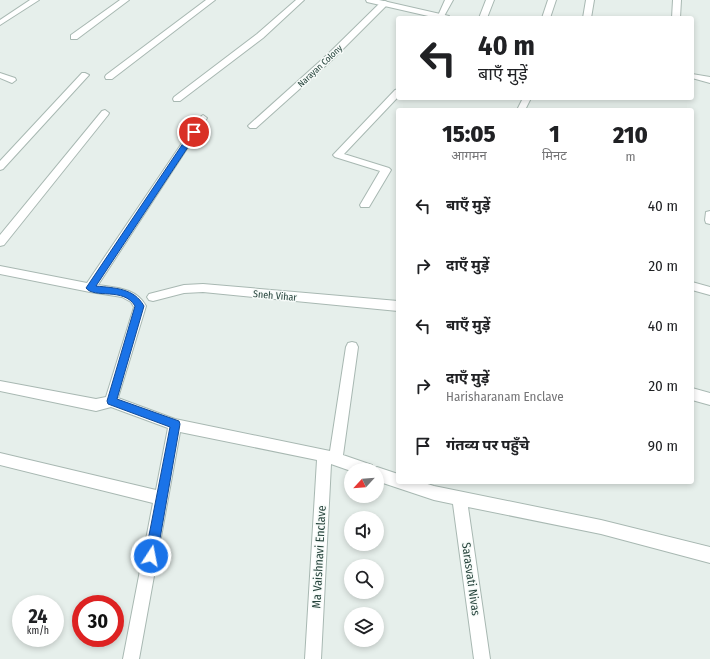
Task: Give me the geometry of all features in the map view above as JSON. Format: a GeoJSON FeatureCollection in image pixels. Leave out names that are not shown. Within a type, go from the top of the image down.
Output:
{"type":"FeatureCollection","features":[{"type":"Feature","properties":{"kind":"street"},"geometry":{"type":"LineString","coordinates":[[0,23],[35,0]]}},
{"type":"Feature","properties":{"kind":"street"},"geometry":{"type":"LineString","coordinates":[[74,37],[125,0]]}},
{"type":"Feature","properties":{"kind":"street"},"geometry":{"type":"LineString","coordinates":[[109,77],[211,0]]}},
{"type":"Feature","properties":{"kind":"street"},"geometry":{"type":"LineString","coordinates":[[177,99],[260,36],[300,0]]}},
{"type":"Feature","properties":{"kind":"street"},"geometry":{"type":"LineString","coordinates":[[370,0],[439,16]]}},
{"type":"Feature","properties":{"kind":"street"},"geometry":{"type":"LineString","coordinates":[[443,16],[449,0]]}},
{"type":"Feature","properties":{"kind":"street"},"geometry":{"type":"LineString","coordinates":[[484,16],[490,0]]}},
{"type":"Feature","properties":{"kind":"street"},"geometry":{"type":"LineString","coordinates":[[547,16],[552,0]]}},
{"type":"Feature","properties":{"kind":"street"},"geometry":{"type":"LineString","coordinates":[[587,16],[590,0]]}},
{"type":"Feature","properties":{"kind":"street"},"geometry":{"type":"LineString","coordinates":[[676,16],[677,0]]}},
{"type":"Feature","properties":{"kind":"street","name":"Narayan Colony"},"geometry":{"type":"LineString","coordinates":[[253,126],[330,57],[385,3]]}},
{"type":"Feature","properties":{"kind":"street"},"geometry":{"type":"LineString","coordinates":[[0,75],[12,80]]}},
{"type":"Feature","properties":{"kind":"street"},"geometry":{"type":"LineString","coordinates":[[0,167],[86,75]]}},
{"type":"Feature","properties":{"kind":"street"},"geometry":{"type":"LineString","coordinates":[[694,76],[710,80]]}},
{"type":"Feature","properties":{"kind":"street"},"geometry":{"type":"LineString","coordinates":[[365,205],[386,170],[338,155],[396,94]]}},
{"type":"Feature","properties":{"kind":"street"},"geometry":{"type":"LineString","coordinates":[[0,242],[105,113]]}},
{"type":"Feature","properties":{"kind":"street"},"geometry":{"type":"LineString","coordinates":[[90,288],[203,118]]}},
{"type":"Feature","properties":{"kind":"street"},"geometry":{"type":"LineString","coordinates":[[0,270],[90,288],[124,293],[135,299],[140,306],[112,401]]}},
{"type":"Feature","properties":{"kind":"street"},"geometry":{"type":"LineString","coordinates":[[694,287],[710,291]]}},
{"type":"Feature","properties":{"kind":"street","name":"Sneh Vihar"},"geometry":{"type":"LineString","coordinates":[[153,297],[184,289],[203,288],[396,306]]}},
{"type":"Feature","properties":{"kind":"street","name":"Ma Vaishnavi Enclave"},"geometry":{"type":"LineString","coordinates":[[313,659],[330,457],[352,347]]}},
{"type":"Feature","properties":{"kind":"street"},"geometry":{"type":"LineString","coordinates":[[0,386],[96,405],[112,401],[125,408],[175,424],[330,457],[347,463]]}},
{"type":"Feature","properties":{"kind":"street"},"geometry":{"type":"LineString","coordinates":[[694,395],[710,399]]}},
{"type":"Feature","properties":{"kind":"street"},"geometry":{"type":"LineString","coordinates":[[131,659],[175,424]]}},
{"type":"Feature","properties":{"kind":"street"},"geometry":{"type":"LineString","coordinates":[[0,460],[162,498]]}},
{"type":"Feature","properties":{"kind":"street"},"geometry":{"type":"LineString","coordinates":[[384,476],[396,480]]}},
{"type":"Feature","properties":{"kind":"street"},"geometry":{"type":"LineString","coordinates":[[412,484],[434,488],[460,499],[601,527],[710,555]]}},
{"type":"Feature","properties":{"kind":"street","name":"Sarasvati Nivas"},"geometry":{"type":"LineString","coordinates":[[460,499],[482,659]]}},
{"type":"Feature","properties":{"kind":"route"},"geometry":{"type":"LineString","coordinates":[[151,556],[175,424],[125,408],[112,401],[140,306],[135,299],[124,293],[90,288],[194,132]]}}]}
